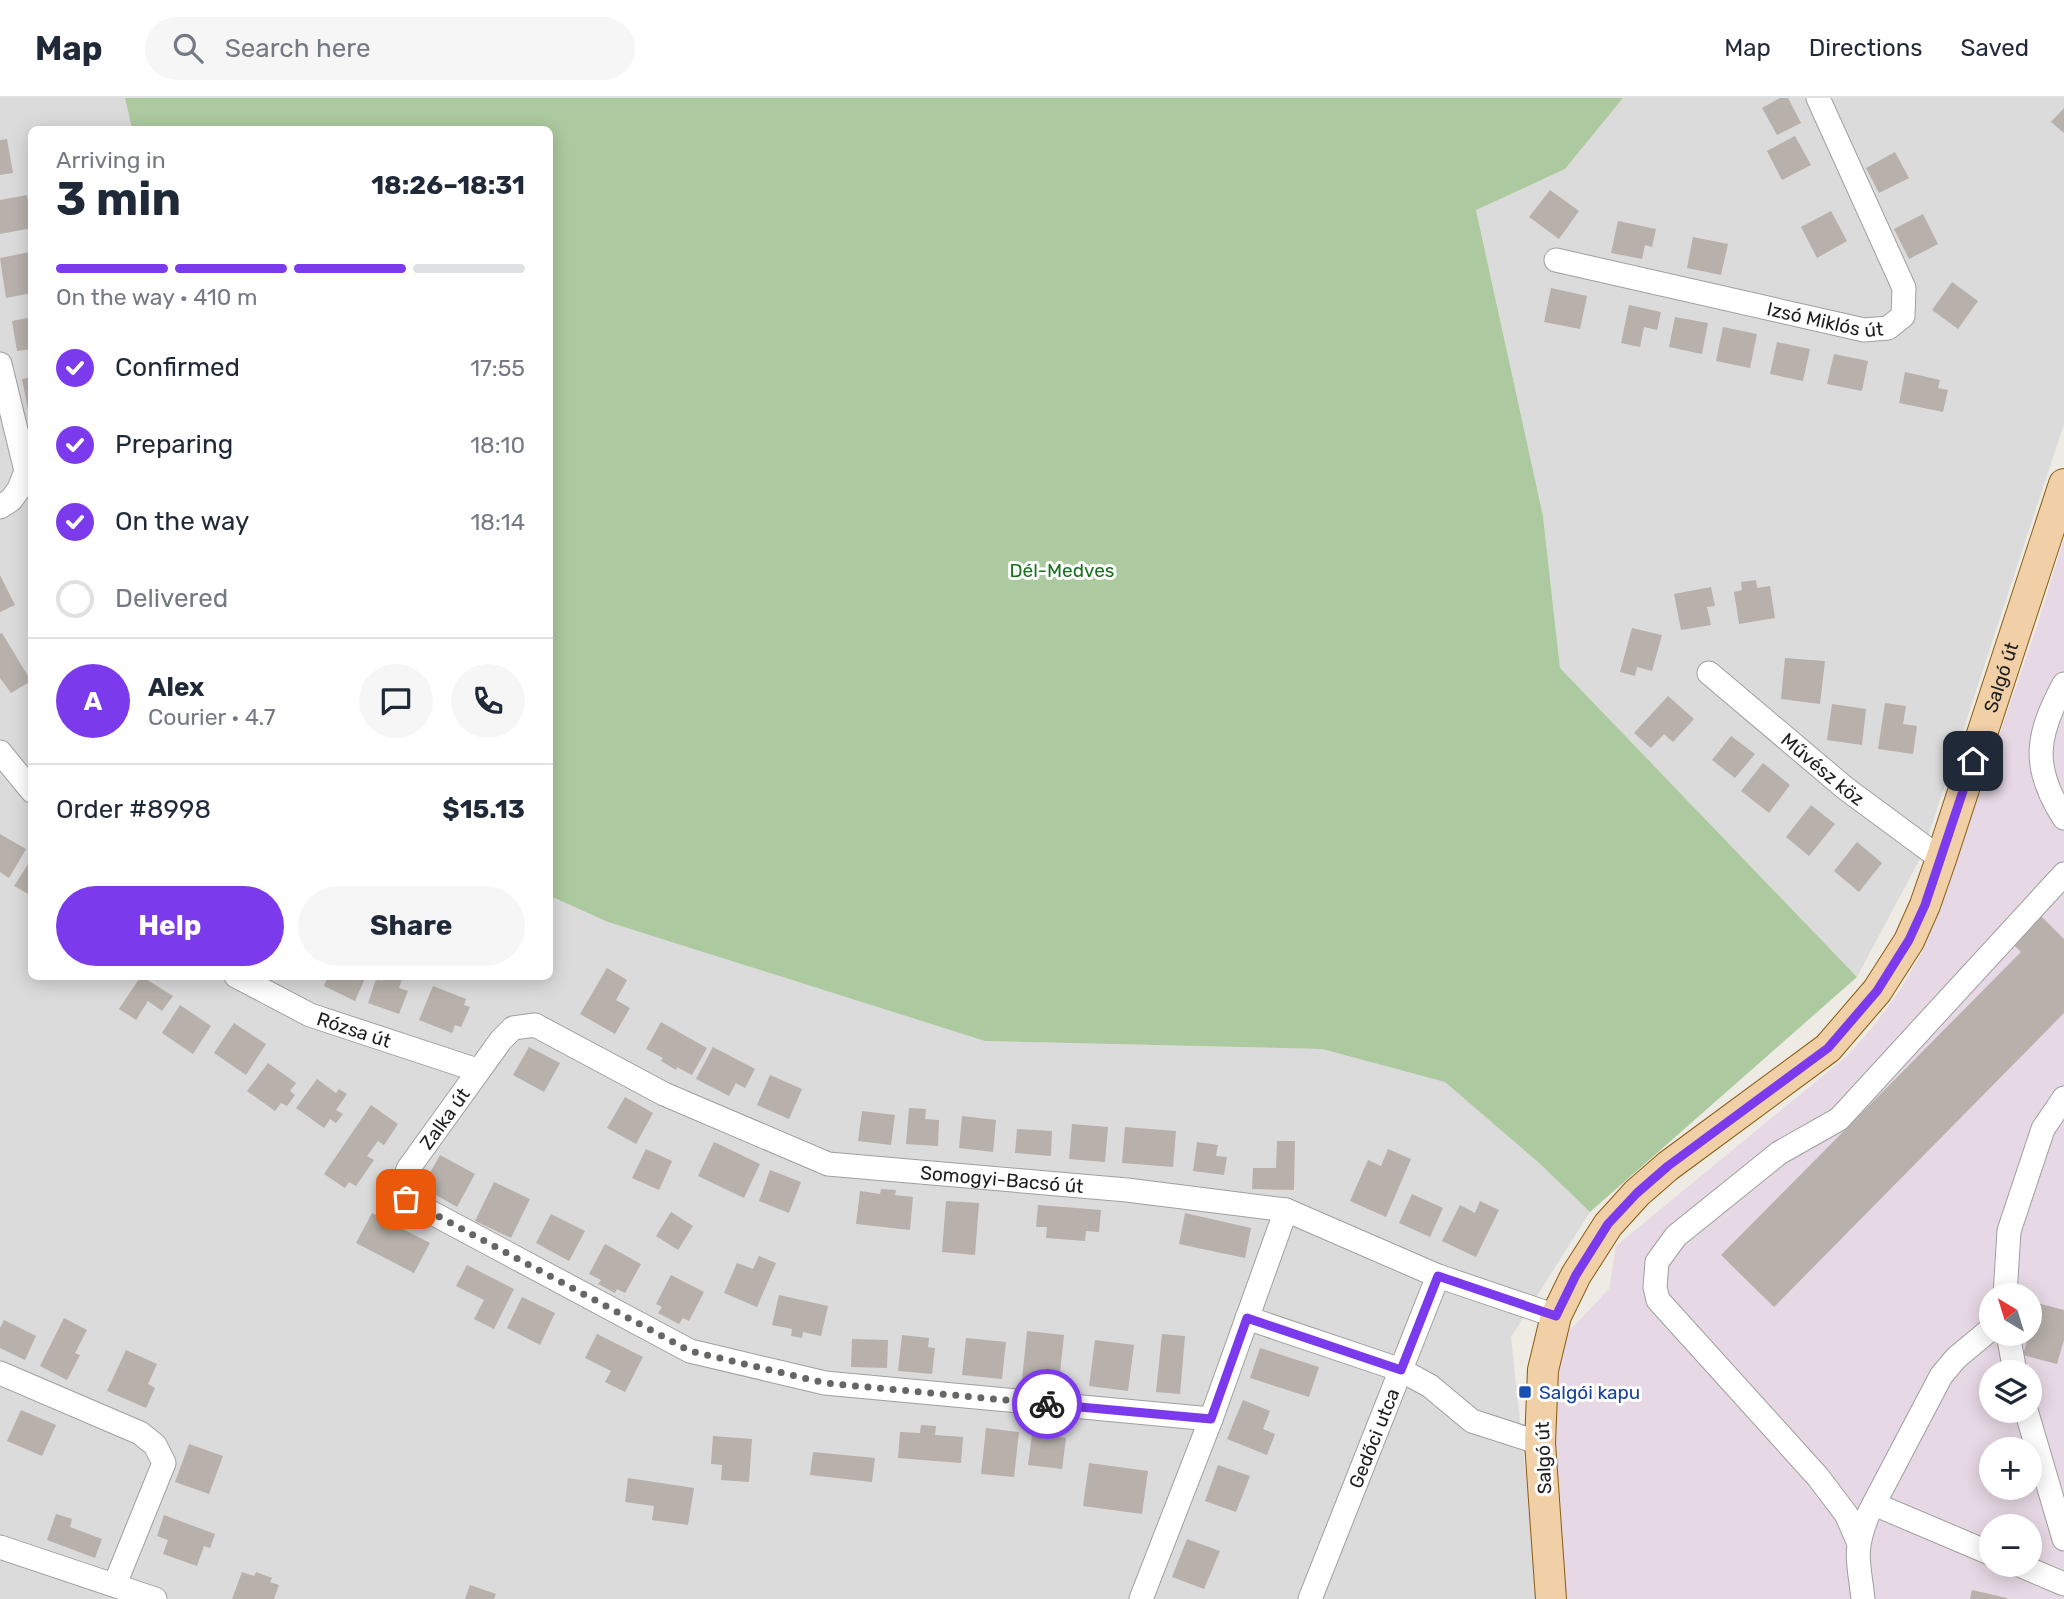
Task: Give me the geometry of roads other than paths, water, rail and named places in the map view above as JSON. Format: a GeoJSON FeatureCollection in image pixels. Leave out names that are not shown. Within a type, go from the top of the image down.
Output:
{"type":"FeatureCollection","features":[{"type":"Feature","properties":{"kind":"main road","name":"Salgó út"},"geometry":{"type":"LineString","coordinates":[[1551,1599],[1540,1443],[1543,1370],[1556,1316],[1576,1275],[1608,1224],[1637,1193],[1668,1166],[1828,1048],[1877,991],[1909,940],[1941,859],[2064,484]]}},
{"type":"Feature","properties":{"kind":"street","name":"Izsó Miklós út"},"geometry":{"type":"LineString","coordinates":[[1556,260],[1864,330],[1888,328],[1903,316],[1904,288],[1818,98]]}},
{"type":"Feature","properties":{"kind":"street"},"geometry":{"type":"LineString","coordinates":[[0,364],[26,471],[19,489],[0,507]]}},
{"type":"Feature","properties":{"kind":"street","name":"Művész köz"},"geometry":{"type":"LineString","coordinates":[[1709,673],[1845,788],[1941,859]]}},
{"type":"Feature","properties":{"kind":"street"},"geometry":{"type":"LineString","coordinates":[[2064,684],[2047,717],[2041,738],[2041,757],[2052,800],[2064,818]]}},
{"type":"Feature","properties":{"kind":"street"},"geometry":{"type":"LineString","coordinates":[[0,752],[28,787]]}},
{"type":"Feature","properties":{"kind":"street"},"geometry":{"type":"LineString","coordinates":[[1858,1541],[1846,1514],[1818,1477],[1658,1300],[1655,1287],[1657,1262],[1676,1236],[1779,1153],[1839,1119],[2064,874]]}},
{"type":"Feature","properties":{"kind":"street","name":"Rózsa út"},"geometry":{"type":"LineString","coordinates":[[244,980],[310,1015],[477,1070]]}},
{"type":"Feature","properties":{"kind":"street","name":"Somogyi-Bacsó út"},"geometry":{"type":"LineString","coordinates":[[477,1070],[513,1028],[535,1025],[664,1094],[828,1164],[1127,1190],[1286,1210],[1438,1276],[1556,1316]]}},
{"type":"Feature","properties":{"kind":"street","name":"Zalka út"},"geometry":{"type":"LineString","coordinates":[[477,1070],[408,1169],[403,1185],[406,1199],[690,1351],[825,1383],[1211,1419]]}},
{"type":"Feature","properties":{"kind":"street"},"geometry":{"type":"LineString","coordinates":[[2006,1283],[2010,1231],[2043,1129],[2064,1098]]}},
{"type":"Feature","properties":{"kind":"street"},"geometry":{"type":"LineString","coordinates":[[1141,1599],[1211,1419],[1286,1210]]}},
{"type":"Feature","properties":{"kind":"street","name":"Gedőci utca"},"geometry":{"type":"LineString","coordinates":[[1310,1599],[1438,1276]]}},
{"type":"Feature","properties":{"kind":"street"},"geometry":{"type":"LineString","coordinates":[[1247,1318],[1401,1370],[1430,1387],[1472,1421],[1540,1443]]}},
{"type":"Feature","properties":{"kind":"street"},"geometry":{"type":"LineString","coordinates":[[1863,1599],[1857,1563],[1858,1541],[1874,1504],[1941,1376],[1956,1358],[1979,1339]]}},
{"type":"Feature","properties":{"kind":"street"},"geometry":{"type":"LineString","coordinates":[[0,1373],[140,1433],[155,1445],[164,1463],[115,1584]]}},
{"type":"Feature","properties":{"kind":"street"},"geometry":{"type":"LineString","coordinates":[[2030,1423],[2064,1539]]}},
{"type":"Feature","properties":{"kind":"street"},"geometry":{"type":"LineString","coordinates":[[1874,1504],[1979,1548]]}},
{"type":"Feature","properties":{"kind":"street"},"geometry":{"type":"LineString","coordinates":[[0,1547],[155,1599]]}},
{"type":"Feature","properties":{"kind":"street"},"geometry":{"type":"LineString","coordinates":[[2042,1575],[2064,1584]]}},
{"type":"Feature","properties":{"kind":"place","name":"Salgói kapu"},"geometry":{"type":"Point","coordinates":[1525,1392]}},
{"type":"Feature","properties":{"kind":"park label","name":"Dél-Medves"},"geometry":{"type":"Point","coordinates":[1062,570]}}]}
